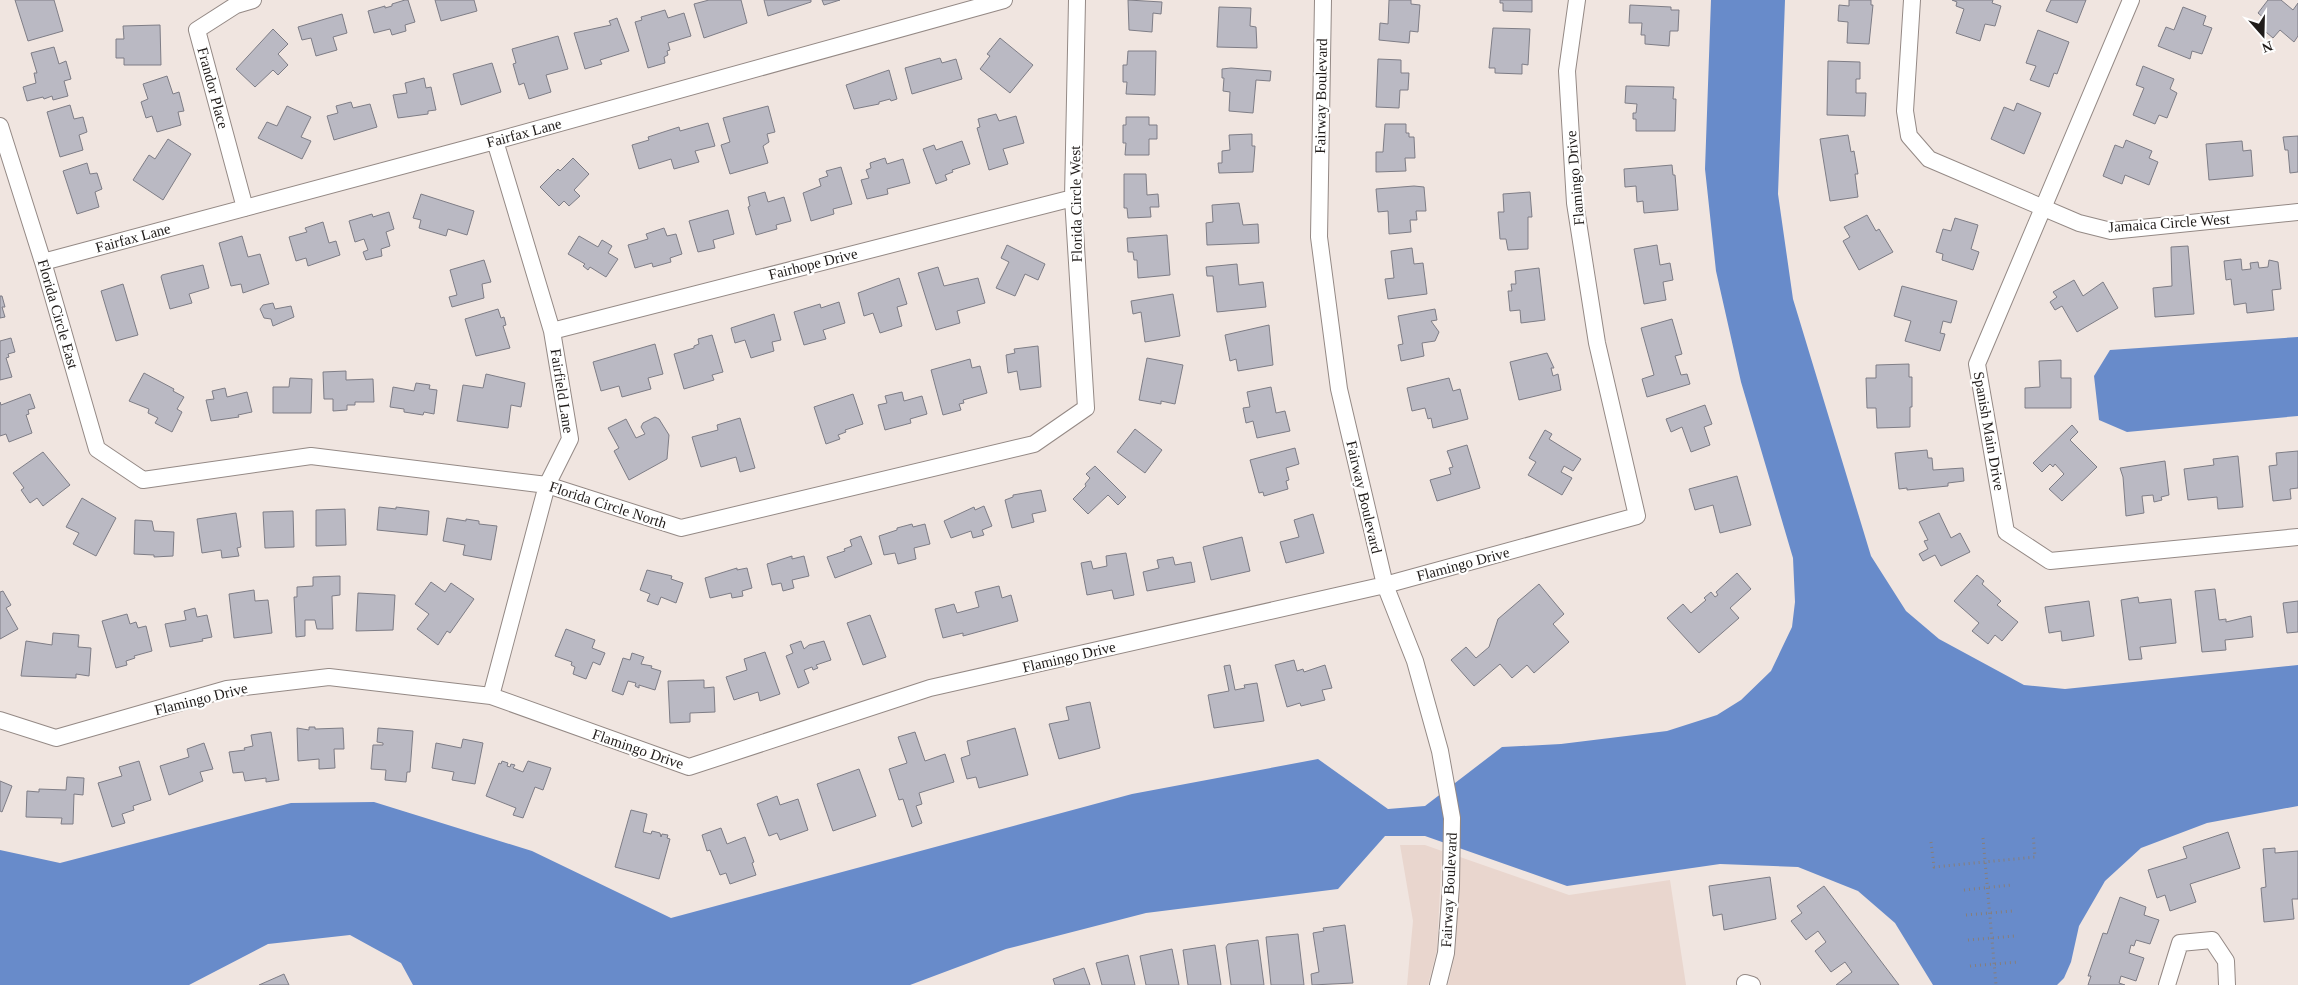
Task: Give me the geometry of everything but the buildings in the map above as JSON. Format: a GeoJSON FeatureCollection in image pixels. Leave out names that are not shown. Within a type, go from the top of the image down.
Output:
{"type":"FeatureCollection","features":[{"type":"Feature","properties":{"kind":"street","name":"Frandor Place"},"geometry":{"type":"LineString","coordinates":[[245,208],[197,30],[236,5],[253,0]]}},
{"type":"Feature","properties":{"kind":"street","name":"Fairfax Lane"},"geometry":{"type":"LineString","coordinates":[[43,262],[495,141],[1004,0]]}},
{"type":"Feature","properties":{"kind":"street","name":"Florida Circle West"},"geometry":{"type":"LineString","coordinates":[[1078,0],[1073,198],[1086,408]]}},
{"type":"Feature","properties":{"kind":"street","name":"Fairway Boulevard"},"geometry":{"type":"LineString","coordinates":[[1323,0],[1319,237],[1339,389],[1385,585],[1415,661],[1440,751],[1452,818],[1451,886],[1446,953],[1438,985]]}},
{"type":"Feature","properties":{"kind":"street","name":"Flamingo Drive"},"geometry":{"type":"LineString","coordinates":[[0,720],[56,738],[227,689],[329,677],[491,696],[689,768],[930,688],[1385,585],[1637,516],[1597,344],[1575,203],[1567,71],[1577,0]]}},
{"type":"Feature","properties":{"kind":"street","name":"Jamaica Circle West"},"geometry":{"type":"LineString","coordinates":[[1912,0],[1905,111],[1909,136],[1929,159],[2078,223],[2111,231],[2298,212]]}},
{"type":"Feature","properties":{"kind":"street","name":"Spanish Main Drive"},"geometry":{"type":"LineString","coordinates":[[2131,0],[1977,364],[2006,532],[2050,561],[2298,537]]}},
{"type":"Feature","properties":{"kind":"street","name":"Florida Circle East"},"geometry":{"type":"LineString","coordinates":[[0,126],[43,262],[97,449],[143,480]]}},
{"type":"Feature","properties":{"kind":"street","name":"Fairfield Lane"},"geometry":{"type":"LineString","coordinates":[[491,696],[547,485],[570,439],[552,331],[495,141]]}},
{"type":"Feature","properties":{"kind":"street","name":"Fairhope Drive"},"geometry":{"type":"LineString","coordinates":[[552,331],[1073,198]]}},
{"type":"Feature","properties":{"kind":"street","name":"Florida Circle North"},"geometry":{"type":"LineString","coordinates":[[143,480],[310,456],[547,485],[681,528],[1034,444],[1086,408]]}},
{"type":"Feature","properties":{"kind":"street"},"geometry":{"type":"LineString","coordinates":[[2167,985],[2180,943],[2212,940],[2226,961],[2227,985]]}},
{"type":"Feature","properties":{"kind":"path"},"geometry":{"type":"LineString","coordinates":[[1932,842],[1934,866],[1985,862],[2035,857],[2033,834]]}},
{"type":"Feature","properties":{"kind":"path"},"geometry":{"type":"LineString","coordinates":[[1983,838],[1996,985]]}},
{"type":"Feature","properties":{"kind":"path"},"geometry":{"type":"LineString","coordinates":[[1964,890],[2011,885]]}},
{"type":"Feature","properties":{"kind":"path"},"geometry":{"type":"LineString","coordinates":[[1966,915],[2013,911]]}},
{"type":"Feature","properties":{"kind":"path"},"geometry":{"type":"LineString","coordinates":[[1968,940],[2015,936]]}},
{"type":"Feature","properties":{"kind":"path"},"geometry":{"type":"LineString","coordinates":[[1970,966],[2018,962]]}},
{"type":"Feature","properties":{"kind":"shaded area"},"geometry":{"type":"Polygon","coordinates":[[[1400,845],[1425,845],[1442,851],[1437,950],[1428,985],[1407,985],[1413,921],[1400,845]]]}},
{"type":"Feature","properties":{"kind":"shaded area"},"geometry":{"type":"Polygon","coordinates":[[[1460,857],[1569,895],[1670,880],[1686,985],[1448,985],[1455,954],[1460,857]]]}},
{"type":"Feature","properties":{"kind":"water"},"geometry":{"type":"Polygon","coordinates":[[[1711,0],[1785,0],[1778,194],[1793,299],[1871,556],[1906,611],[1939,639],[2024,685],[2065,689],[2298,665],[2298,806],[2207,823],[2141,848],[2105,881],[2079,926],[2071,962],[2064,978],[2057,985],[1933,985],[1895,923],[1858,891],[1798,867],[1720,864],[1567,886],[1425,836],[1385,836],[1338,889],[1146,913],[1006,949],[910,985],[413,985],[401,963],[350,935],[268,944],[189,985],[0,985],[0,850],[60,863],[291,803],[374,802],[532,851],[671,918],[1132,794],[1318,759],[1388,809],[1425,806],[1502,747],[1561,744],[1667,731],[1717,715],[1741,700],[1771,671],[1792,627],[1795,602],[1793,558],[1741,382],[1716,271],[1705,169],[1711,0]]]}},
{"type":"Feature","properties":{"kind":"water"},"geometry":{"type":"Polygon","coordinates":[[[2298,337],[2298,416],[2127,432],[2099,420],[2094,376],[2110,350],[2298,337]]]}}]}
